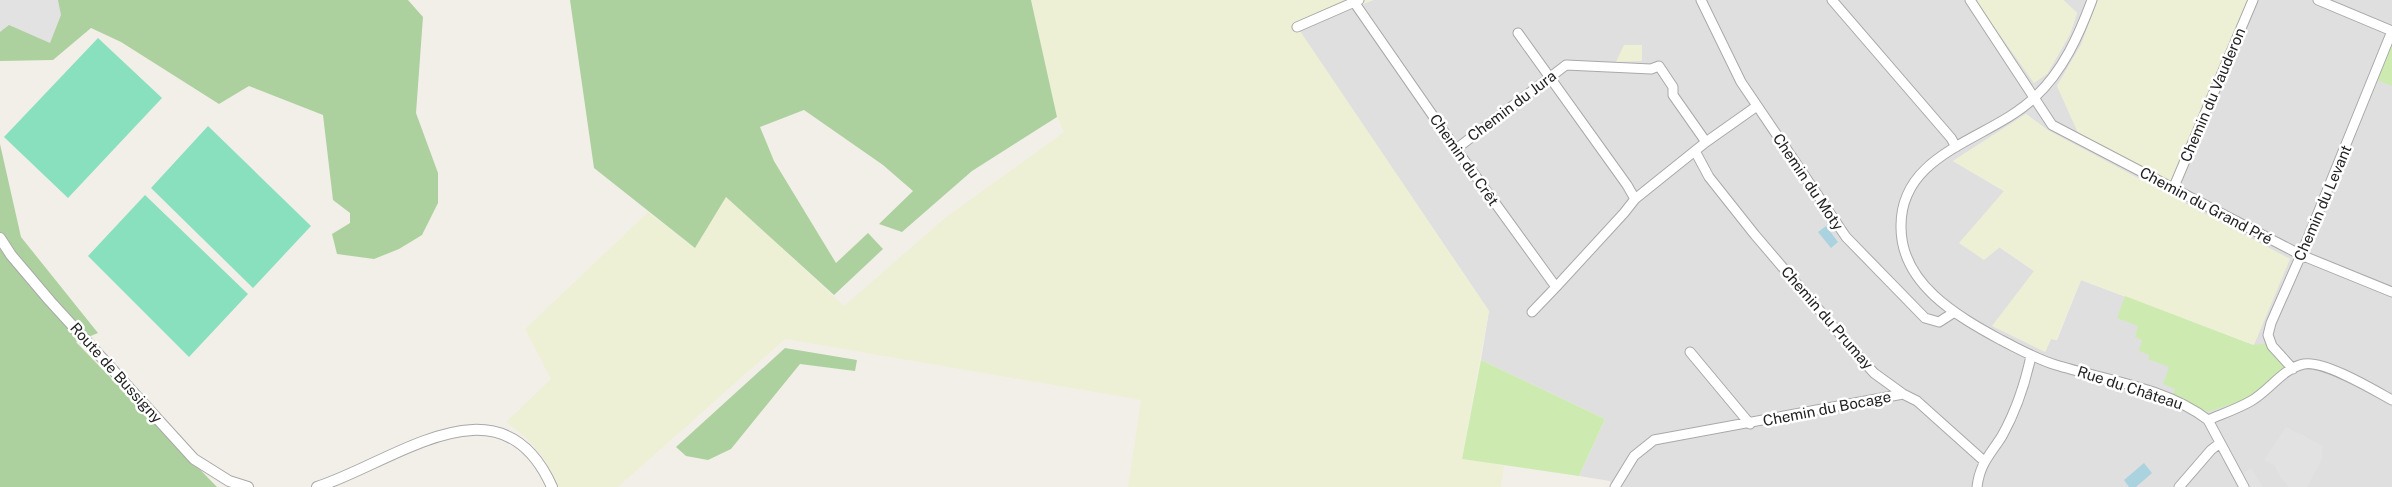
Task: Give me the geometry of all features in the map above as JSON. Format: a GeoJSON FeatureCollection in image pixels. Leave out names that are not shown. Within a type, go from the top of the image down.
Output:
{"type":"FeatureCollection","features":[{"type":"Feature","properties":{"kind":"street","name":"Chemin du Moty"},"geometry":{"type":"LineString","coordinates":[[1701,0],[1726,55],[1757,106],[1846,237],[1926,318],[1939,322],[1953,313]]}},
{"type":"Feature","properties":{"kind":"street"},"geometry":{"type":"LineString","coordinates":[[1832,0],[1951,138],[1956,147]]}},
{"type":"Feature","properties":{"kind":"street","name":"Chemin du Grand Pré"},"geometry":{"type":"LineString","coordinates":[[1970,0],[2052,125],[2301,255],[2392,292]]}},
{"type":"Feature","properties":{"kind":"street","name":"Rue du Château"},"geometry":{"type":"LineString","coordinates":[[2092,0],[2077,37],[2053,78],[2035,98],[2012,117],[1937,158],[1915,180],[1904,206],[1901,229],[1903,244],[1913,270],[1934,295],[1953,313],[2031,356],[2170,399],[2193,409],[2208,420]]}},
{"type":"Feature","properties":{"kind":"street","name":"Chemin du Vauderon"},"geometry":{"type":"LineString","coordinates":[[2173,189],[2253,0]]}},
{"type":"Feature","properties":{"kind":"street"},"geometry":{"type":"LineString","coordinates":[[2318,0],[2392,31]]}},
{"type":"Feature","properties":{"kind":"street"},"geometry":{"type":"LineString","coordinates":[[1297,27],[1356,1]]}},
{"type":"Feature","properties":{"kind":"street","name":"Chemin du Crêt"},"geometry":{"type":"LineString","coordinates":[[1356,1],[1456,149],[1556,287]]}},
{"type":"Feature","properties":{"kind":"street","name":"Chemin du Levant"},"geometry":{"type":"LineString","coordinates":[[2293,369],[2272,346],[2268,335],[2271,323],[2301,255],[2392,31]]}},
{"type":"Feature","properties":{"kind":"street"},"geometry":{"type":"LineString","coordinates":[[1518,33],[1627,185],[1635,199]]}},
{"type":"Feature","properties":{"kind":"street","name":"Chemin du Jura"},"geometry":{"type":"LineString","coordinates":[[1456,149],[1566,65],[1651,68],[1659,66],[1673,87],[1673,95],[1706,142]]}},
{"type":"Feature","properties":{"kind":"street"},"geometry":{"type":"LineString","coordinates":[[1532,312],[1635,199],[1706,142],[1757,106]]}},
{"type":"Feature","properties":{"kind":"street","name":"Chemin du Prumay"},"geometry":{"type":"LineString","coordinates":[[1695,151],[1709,177],[1811,301],[1874,373],[1903,394],[1917,401],[1984,461]]}},
{"type":"Feature","properties":{"kind":"street","name":"Route de Bussigny"},"geometry":{"type":"LineString","coordinates":[[0,238],[44,294],[194,458],[229,481],[248,487]]}},
{"type":"Feature","properties":{"kind":"street","name":"Chemin du Bocage"},"geometry":{"type":"LineString","coordinates":[[1690,352],[1750,424]]}},
{"type":"Feature","properties":{"kind":"street"},"geometry":{"type":"LineString","coordinates":[[1977,487],[1979,473],[1984,461],[2001,437],[2017,405],[2031,356]]}},
{"type":"Feature","properties":{"kind":"street"},"geometry":{"type":"LineString","coordinates":[[2244,487],[2208,420],[2252,401],[2293,369],[2305,364],[2314,364],[2348,376],[2392,400]]}},
{"type":"Feature","properties":{"kind":"street","name":"Chemin du Bocage"},"geometry":{"type":"LineString","coordinates":[[1615,487],[1634,456],[1654,440],[1750,424],[1903,394]]}},
{"type":"Feature","properties":{"kind":"street"},"geometry":{"type":"LineString","coordinates":[[317,487],[434,437],[461,430],[490,431],[510,437],[536,458],[552,487]]}},
{"type":"Feature","properties":{"kind":"street"},"geometry":{"type":"LineString","coordinates":[[2178,487],[2211,450],[2220,444]]}},
{"type":"Feature","properties":{"kind":"shaded area"},"geometry":{"type":"Polygon","coordinates":[[[0,0],[58,0],[61,15],[50,43],[9,25],[0,32],[0,0]]]}},
{"type":"Feature","properties":{"kind":"shaded area"},"geometry":{"type":"Polygon","coordinates":[[[1373,0],[1975,0],[2047,74],[2070,34],[2077,13],[2063,0],[2098,0],[2081,45],[2057,86],[2249,0],[2392,0],[2392,487],[1612,487],[1610,481],[1579,476],[1605,419],[1481,360],[1489,311],[1299,31],[1373,0]],[[2026,114],[1953,161],[2004,191],[1999,247],[2034,271],[2045,352],[2051,338],[2057,340],[2081,280],[2253,345],[2046,129],[2026,114]]]}},
{"type":"Feature","properties":{"kind":"shaded area"},"geometry":{"type":"Polygon","coordinates":[[[2286,427],[2323,446],[2322,459],[2307,487],[2289,487],[2274,465],[2264,460],[2286,427]]]}},
{"type":"Feature","properties":{"kind":"shaded area"},"geometry":{"type":"Polygon","coordinates":[[[2251,468],[2263,487],[2250,487],[2242,474],[2251,468]]]}},
{"type":"Feature","properties":{"kind":"green space"},"geometry":{"type":"Polygon","coordinates":[[[0,0],[408,0],[423,17],[416,113],[438,173],[438,203],[422,235],[399,249],[374,259],[337,254],[332,234],[350,223],[350,213],[333,200],[323,115],[249,86],[219,104],[121,42],[91,28],[53,60],[0,61],[0,0]]]}},
{"type":"Feature","properties":{"kind":"green space"},"geometry":{"type":"Polygon","coordinates":[[[570,0],[1031,0],[1057,117],[972,171],[902,232],[879,224],[913,191],[883,165],[804,110],[760,127],[774,161],[836,263],[868,233],[883,249],[834,295],[726,197],[695,248],[594,168],[570,0]]]}},
{"type":"Feature","properties":{"kind":"green space"},"geometry":{"type":"Polygon","coordinates":[[[1031,0],[1373,0],[1300,31],[1489,311],[1462,458],[1504,466],[1501,487],[1128,487],[1141,400],[785,339],[618,487],[559,487],[541,454],[526,438],[506,422],[551,379],[525,329],[648,212],[695,248],[726,196],[844,306],[945,218],[1064,132],[1057,117],[1031,0]]]}},
{"type":"Feature","properties":{"kind":"green space"},"geometry":{"type":"Polygon","coordinates":[[[1975,0],[2063,0],[2077,13],[2070,34],[2047,74],[2034,83],[1975,0]]]}},
{"type":"Feature","properties":{"kind":"green space"},"geometry":{"type":"Polygon","coordinates":[[[2098,0],[2249,0],[2172,183],[2078,133],[2057,86],[2081,45],[2098,0]]]}},
{"type":"Feature","properties":{"kind":"green space"},"geometry":{"type":"Polygon","coordinates":[[[98,38],[162,98],[68,198],[4,137],[98,38]]]}},
{"type":"Feature","properties":{"kind":"green space"},"geometry":{"type":"Polygon","coordinates":[[[2392,43],[2392,86],[2377,80],[2392,43]]]}},
{"type":"Feature","properties":{"kind":"green space"},"geometry":{"type":"Polygon","coordinates":[[[1624,45],[1642,45],[1642,61],[1616,62],[1624,45]]]}},
{"type":"Feature","properties":{"kind":"green space"},"geometry":{"type":"Polygon","coordinates":[[[2026,114],[2046,129],[2290,259],[2254,345],[2081,280],[2056,340],[2051,339],[2045,352],[1992,326],[2034,271],[2000,247],[1984,260],[1959,243],[2004,191],[1953,161],[2026,114]]]}},
{"type":"Feature","properties":{"kind":"green space"},"geometry":{"type":"Polygon","coordinates":[[[208,126],[311,226],[253,288],[151,188],[208,126]]]}},
{"type":"Feature","properties":{"kind":"green space"},"geometry":{"type":"Polygon","coordinates":[[[0,144],[21,237],[98,333],[76,342],[217,487],[0,487],[0,144]]]}},
{"type":"Feature","properties":{"kind":"green space"},"geometry":{"type":"Polygon","coordinates":[[[145,195],[248,294],[189,357],[88,256],[145,195]]]}},
{"type":"Feature","properties":{"kind":"green space"},"geometry":{"type":"Polygon","coordinates":[[[2125,296],[2253,345],[2271,343],[2288,368],[2250,398],[2208,412],[2173,395],[2175,389],[2163,384],[2169,367],[2148,359],[2149,355],[2139,351],[2142,340],[2135,337],[2138,326],[2117,318],[2125,296]]]}},
{"type":"Feature","properties":{"kind":"green space"},"geometry":{"type":"Polygon","coordinates":[[[785,348],[857,360],[855,371],[800,364],[731,449],[708,460],[686,456],[676,447],[785,348]]]}},
{"type":"Feature","properties":{"kind":"green space"},"geometry":{"type":"Polygon","coordinates":[[[1481,360],[1605,419],[1579,476],[1462,459],[1481,360]]]}},
{"type":"Feature","properties":{"kind":"water"},"geometry":{"type":"Polygon","coordinates":[[[1826,226],[1838,242],[1831,248],[1818,232],[1826,226]]]}},
{"type":"Feature","properties":{"kind":"water"},"geometry":{"type":"Polygon","coordinates":[[[2144,463],[2152,473],[2136,487],[2129,487],[2124,480],[2144,463]]]}}]}
